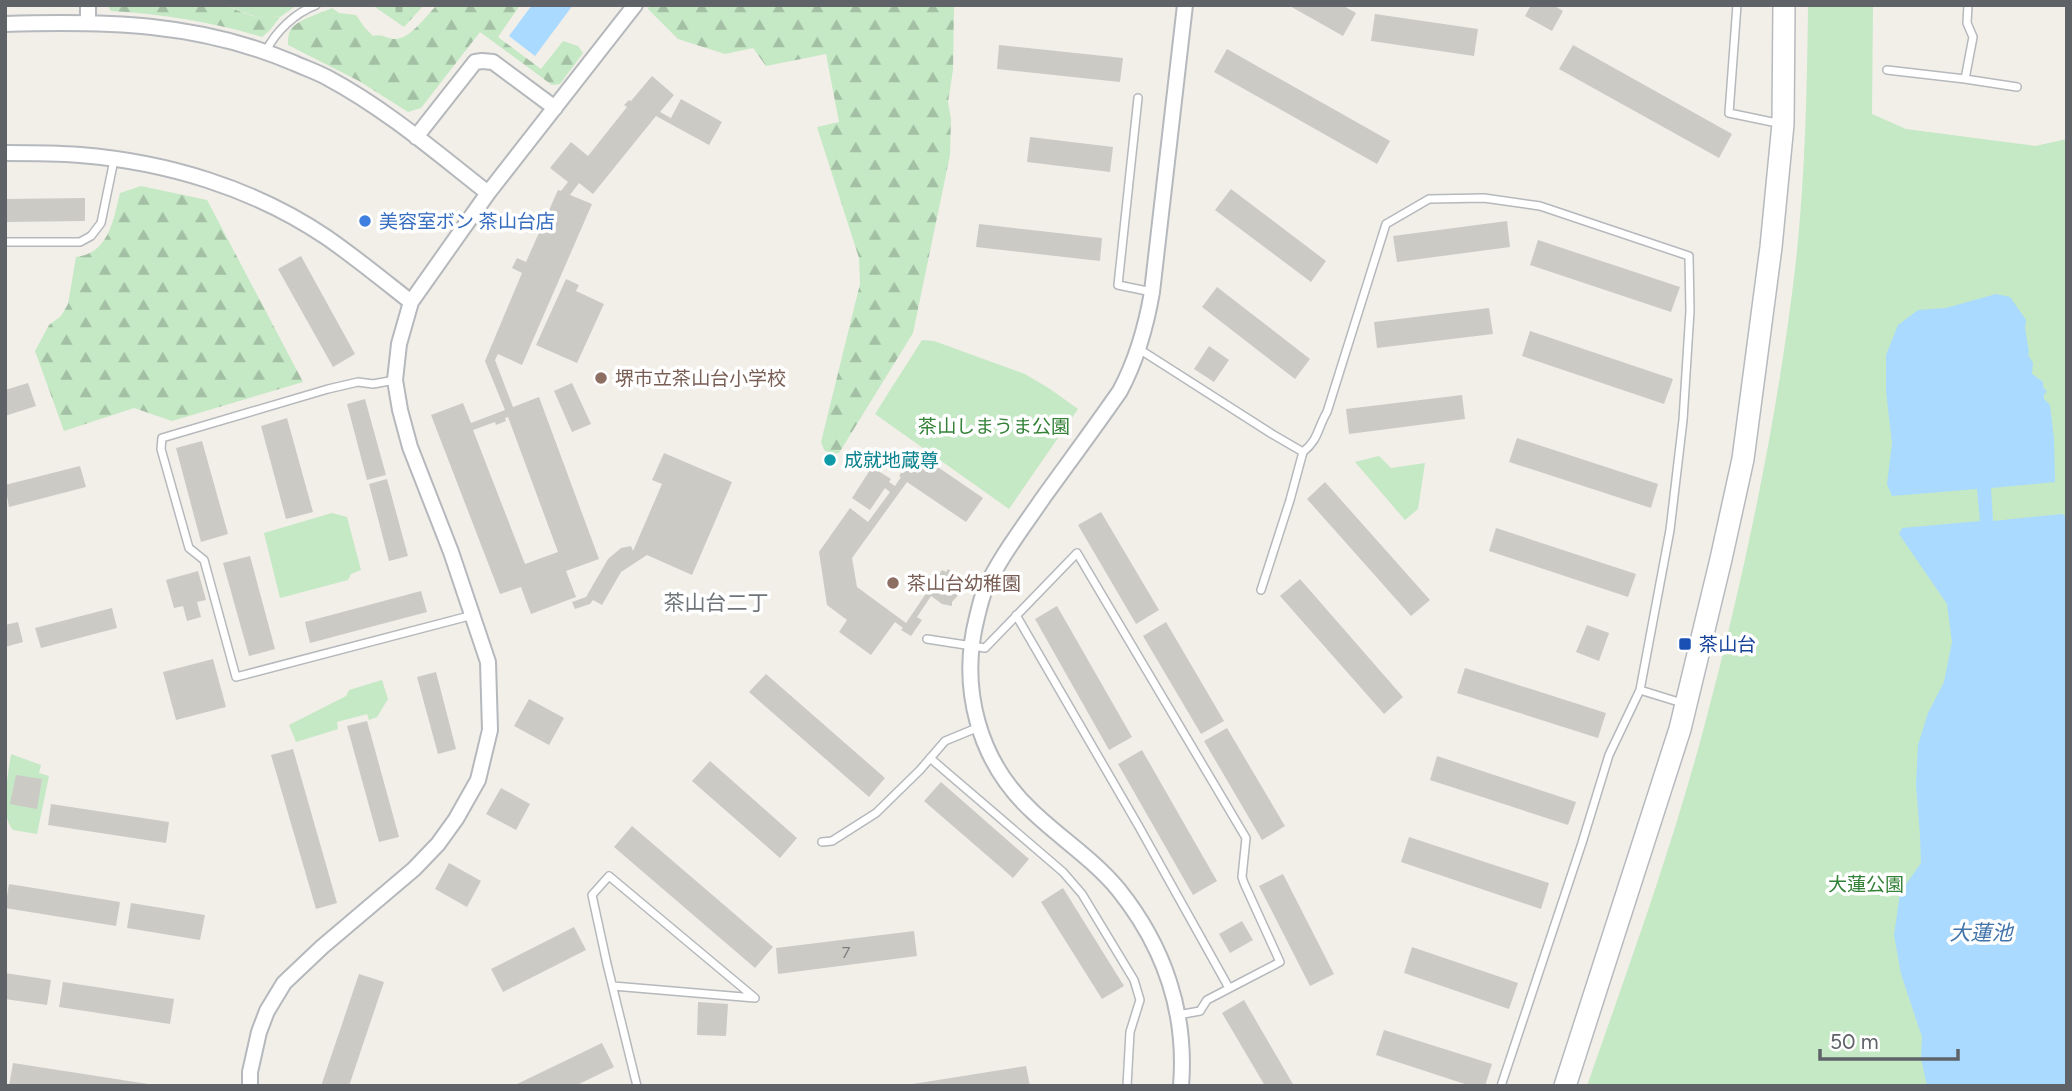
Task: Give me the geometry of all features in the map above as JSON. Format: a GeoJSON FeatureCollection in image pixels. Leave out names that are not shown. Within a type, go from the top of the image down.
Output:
{"type":"FeatureCollection","features":[{"type":"Feature","properties":{"kind":"street"},"geometry":{"type":"LineString","coordinates":[[88,5],[88,22]]}},
{"type":"Feature","properties":{"kind":"street"},"geometry":{"type":"LineString","coordinates":[[250,1086],[258,1032],[284,983],[414,869],[438,844],[478,780],[490,730],[488,662],[410,447],[395,380],[399,344],[411,302],[488,193],[635,5]]}},
{"type":"Feature","properties":{"kind":"street"},"geometry":{"type":"LineString","coordinates":[[1181,1086],[1181,1032],[1174,996],[1160,956],[1118,889],[1030,810],[1013,789],[982,737],[973,707],[969,675],[970,646],[983,594],[1001,557],[1120,391],[1146,329],[1185,5]]}},
{"type":"Feature","properties":{"kind":"street"},"geometry":{"type":"LineString","coordinates":[[1565,1086],[1686,704],[1743,458],[1771,247],[1783,124],[1784,5]]}},
{"type":"Feature","properties":{"kind":"street"},"geometry":{"type":"LineString","coordinates":[[5,24],[88,22],[144,25],[213,36],[266,51],[327,77],[383,113],[488,193]]}},
{"type":"Feature","properties":{"kind":"street"},"geometry":{"type":"LineString","coordinates":[[416,137],[474,62],[493,62],[555,107]]}},
{"type":"Feature","properties":{"kind":"street"},"geometry":{"type":"LineString","coordinates":[[5,153],[81,155],[152,165],[219,183],[260,201],[324,236],[411,302]]}},
{"type":"Feature","properties":{"kind":"lane"},"geometry":{"type":"LineString","coordinates":[[266,51],[270,42],[284,27],[303,10],[316,5]]}},
{"type":"Feature","properties":{"kind":"lane"},"geometry":{"type":"LineString","coordinates":[[1737,5],[1729,113],[1783,124]]}},
{"type":"Feature","properties":{"kind":"lane"},"geometry":{"type":"LineString","coordinates":[[1965,79],[1973,37],[1968,23],[1968,5]]}},
{"type":"Feature","properties":{"kind":"lane"},"geometry":{"type":"LineString","coordinates":[[1887,70],[2017,86]]}},
{"type":"Feature","properties":{"kind":"lane"},"geometry":{"type":"LineString","coordinates":[[1138,99],[1118,285],[1152,292]]}},
{"type":"Feature","properties":{"kind":"lane"},"geometry":{"type":"LineString","coordinates":[[5,242],[80,242],[91,236],[101,223],[114,160]]}},
{"type":"Feature","properties":{"kind":"lane"},"geometry":{"type":"LineString","coordinates":[[1261,590],[1303,452],[1314,443],[1327,412],[1386,224],[1429,199],[1484,198],[1540,206],[1689,256],[1690,311],[1684,420],[1670,530],[1640,690],[1609,755],[1502,1086]]}},
{"type":"Feature","properties":{"kind":"lane"},"geometry":{"type":"LineString","coordinates":[[1139,349],[1303,452]]}},
{"type":"Feature","properties":{"kind":"lane"},"geometry":{"type":"LineString","coordinates":[[395,380],[373,384],[358,382],[328,389],[162,438],[160,449],[189,548],[204,559],[236,677],[473,615]]}},
{"type":"Feature","properties":{"kind":"lane"},"geometry":{"type":"LineString","coordinates":[[927,639],[985,648],[1077,553],[1246,838],[1242,877],[1280,962],[1207,1000],[1200,1011],[1178,1015]]}},
{"type":"Feature","properties":{"kind":"lane"},"geometry":{"type":"LineString","coordinates":[[1016,615],[1229,988]]}},
{"type":"Feature","properties":{"kind":"lane"},"geometry":{"type":"LineString","coordinates":[[1640,690],[1686,704]]}},
{"type":"Feature","properties":{"kind":"lane"},"geometry":{"type":"LineString","coordinates":[[822,842],[832,841],[876,813],[945,741],[979,727]]}},
{"type":"Feature","properties":{"kind":"lane"},"geometry":{"type":"LineString","coordinates":[[930,758],[1063,872],[1082,894],[1128,969],[1140,1000],[1130,1032],[1127,1086]]}},
{"type":"Feature","properties":{"kind":"lane"},"geometry":{"type":"LineString","coordinates":[[613,986],[755,998],[609,876],[592,895],[613,986],[638,1086]]}},
{"type":"Feature","properties":{"kind":"green space"},"geometry":{"type":"Polygon","coordinates":[[[107,5],[227,5],[258,17],[280,17],[262,37],[187,20],[111,11],[107,5]]]}},
{"type":"Feature","properties":{"kind":"green space"},"geometry":{"type":"Polygon","coordinates":[[[227,5],[297,5],[280,17],[264,18],[227,5]]]}},
{"type":"Feature","properties":{"kind":"green space"},"geometry":{"type":"Polygon","coordinates":[[[372,5],[424,5],[404,27],[372,5]]]}},
{"type":"Feature","properties":{"kind":"green space"},"geometry":{"type":"Polygon","coordinates":[[[437,5],[520,5],[498,37],[541,69],[563,41],[578,46],[583,53],[560,84],[552,85],[480,32],[421,108],[408,112],[359,81],[288,45],[289,32],[295,25],[332,8],[339,13],[356,15],[373,36],[396,39],[413,31],[437,5]]]}},
{"type":"Feature","properties":{"kind":"green space"},"geometry":{"type":"Polygon","coordinates":[[[650,5],[954,5],[953,70],[948,102],[951,119],[950,155],[913,333],[839,453],[831,454],[824,450],[821,442],[860,284],[859,258],[817,127],[839,122],[826,54],[766,66],[753,48],[725,54],[678,39],[648,9],[650,5]]]}},
{"type":"Feature","properties":{"kind":"green space","name":"大蓮公園"},"geometry":{"type":"Polygon","coordinates":[[[1808,5],[1873,5],[1872,114],[1906,129],[2035,146],[2067,139],[2067,1086],[1587,1086],[1691,776],[1718,675],[1756,506],[1777,392],[1798,244],[1805,142],[1808,5]]]}},
{"type":"Feature","properties":{"kind":"green space"},"geometry":{"type":"Polygon","coordinates":[[[141,186],[207,200],[303,382],[172,421],[134,408],[64,431],[35,351],[49,325],[61,316],[68,304],[76,257],[96,249],[103,242],[112,225],[120,193],[141,186]]]}},
{"type":"Feature","properties":{"kind":"green space","name":"茶山しまうま公園"},"geometry":{"type":"Polygon","coordinates":[[[922,340],[934,341],[1025,374],[1078,409],[1009,509],[875,414],[922,340]]]}},
{"type":"Feature","properties":{"kind":"green space"},"geometry":{"type":"Polygon","coordinates":[[[1379,456],[1391,468],[1425,463],[1418,509],[1405,520],[1355,462],[1379,456]]]}},
{"type":"Feature","properties":{"kind":"green space"},"geometry":{"type":"Polygon","coordinates":[[[332,513],[347,517],[361,570],[351,574],[348,580],[280,598],[264,533],[332,513]]]}},
{"type":"Feature","properties":{"kind":"green space"},"geometry":{"type":"Polygon","coordinates":[[[382,680],[388,699],[377,717],[369,720],[367,714],[337,722],[338,729],[296,742],[289,725],[346,696],[349,690],[382,680]]]}},
{"type":"Feature","properties":{"kind":"green space"},"geometry":{"type":"Polygon","coordinates":[[[11,754],[41,765],[39,773],[49,776],[37,834],[13,830],[9,824],[6,795],[11,754]]]}},
{"type":"Feature","properties":{"kind":"water"},"geometry":{"type":"Polygon","coordinates":[[[532,5],[573,5],[535,56],[509,36],[532,5]]]}},
{"type":"Feature","properties":{"kind":"water","name":"大蓮池"},"geometry":{"type":"Polygon","coordinates":[[[1996,294],[2010,297],[2026,320],[2028,355],[2033,363],[2032,374],[2043,382],[2047,392],[2044,399],[2050,405],[2055,482],[1991,488],[1993,521],[2062,514],[2067,517],[2067,1086],[1927,1086],[1921,1058],[1922,1037],[1901,974],[1894,935],[1900,893],[1921,863],[1916,785],[1918,745],[1928,713],[1944,682],[1952,642],[1947,604],[1899,534],[1902,528],[1980,521],[1977,489],[1892,496],[1887,484],[1892,443],[1886,391],[1886,355],[1898,325],[1918,310],[1946,308],[1996,294]]]}},
{"type":"Feature","properties":{"kind":"building"},"geometry":{"type":"Polygon","coordinates":[[[1288,5],[1342,5],[1356,13],[1343,36],[1288,5]]]}},
{"type":"Feature","properties":{"kind":"building"},"geometry":{"type":"Polygon","coordinates":[[[1531,5],[1553,5],[1563,11],[1552,31],[1525,16],[1531,5]]]}},
{"type":"Feature","properties":{"kind":"building"},"geometry":{"type":"Polygon","coordinates":[[[1375,14],[1478,29],[1474,56],[1371,41],[1375,14]]]}},
{"type":"Feature","properties":{"kind":"building"},"geometry":{"type":"Polygon","coordinates":[[[999,45],[1123,58],[1120,82],[997,69],[999,45]]]}},
{"type":"Feature","properties":{"kind":"building"},"geometry":{"type":"Polygon","coordinates":[[[1573,45],[1732,134],[1719,158],[1559,69],[1573,45]]]}},
{"type":"Feature","properties":{"kind":"building"},"geometry":{"type":"Polygon","coordinates":[[[1227,49],[1390,141],[1377,164],[1214,72],[1227,49]]]}},
{"type":"Feature","properties":{"kind":"building"},"geometry":{"type":"Polygon","coordinates":[[[652,76],[674,95],[660,112],[671,118],[681,99],[722,122],[709,145],[656,116],[593,194],[579,183],[570,195],[592,204],[522,365],[498,354],[495,360],[513,407],[539,397],[599,559],[566,571],[576,597],[531,614],[521,587],[500,594],[431,415],[463,403],[471,423],[505,410],[485,361],[522,273],[512,268],[517,258],[526,262],[558,190],[561,191],[568,182],[550,168],[571,142],[588,156],[627,107],[624,105],[631,101],[652,76]],[[508,417],[505,418],[506,421],[496,425],[495,422],[473,430],[525,564],[558,552],[508,417]]]}},
{"type":"Feature","properties":{"kind":"building"},"geometry":{"type":"Polygon","coordinates":[[[1030,137],[1113,147],[1110,172],[1027,162],[1030,137]]]}},
{"type":"Feature","properties":{"kind":"building"},"geometry":{"type":"Polygon","coordinates":[[[1231,189],[1326,261],[1311,282],[1215,210],[1231,189]]]}},
{"type":"Feature","properties":{"kind":"building"},"geometry":{"type":"Polygon","coordinates":[[[85,198],[85,221],[5,222],[5,199],[85,198]]]}},
{"type":"Feature","properties":{"kind":"building"},"geometry":{"type":"Polygon","coordinates":[[[1507,221],[1510,247],[1397,262],[1393,236],[1507,221]]]}},
{"type":"Feature","properties":{"kind":"building"},"geometry":{"type":"Polygon","coordinates":[[[979,224],[1102,238],[1100,261],[976,247],[979,224]]]}},
{"type":"Feature","properties":{"kind":"building"},"geometry":{"type":"Polygon","coordinates":[[[1538,240],[1680,287],[1671,312],[1530,265],[1538,240]]]}},
{"type":"Feature","properties":{"kind":"building"},"geometry":{"type":"Polygon","coordinates":[[[301,256],[355,354],[333,367],[278,269],[301,256]]]}},
{"type":"Feature","properties":{"kind":"building"},"geometry":{"type":"Polygon","coordinates":[[[566,279],[579,285],[576,291],[604,304],[577,363],[536,345],[566,279]]]}},
{"type":"Feature","properties":{"kind":"building"},"geometry":{"type":"Polygon","coordinates":[[[1217,287],[1310,359],[1295,379],[1202,307],[1217,287]]]}},
{"type":"Feature","properties":{"kind":"building"},"geometry":{"type":"Polygon","coordinates":[[[1489,308],[1493,334],[1377,348],[1374,322],[1489,308]]]}},
{"type":"Feature","properties":{"kind":"building"},"geometry":{"type":"Polygon","coordinates":[[[1530,331],[1673,379],[1664,404],[1522,356],[1530,331]]]}},
{"type":"Feature","properties":{"kind":"building"},"geometry":{"type":"Polygon","coordinates":[[[1209,346],[1229,360],[1214,382],[1194,369],[1209,346]]]}},
{"type":"Feature","properties":{"kind":"building"},"geometry":{"type":"Polygon","coordinates":[[[28,383],[36,406],[5,416],[5,390],[28,383]]]}},
{"type":"Feature","properties":{"kind":"building"},"geometry":{"type":"Polygon","coordinates":[[[572,383],[591,424],[572,432],[554,391],[572,383]]]}},
{"type":"Feature","properties":{"kind":"building"},"geometry":{"type":"Polygon","coordinates":[[[1462,395],[1465,419],[1349,434],[1346,409],[1462,395]]]}},
{"type":"Feature","properties":{"kind":"building"},"geometry":{"type":"Polygon","coordinates":[[[365,399],[386,475],[367,480],[347,404],[365,399]]]}},
{"type":"Feature","properties":{"kind":"building"},"geometry":{"type":"Polygon","coordinates":[[[287,418],[313,512],[286,519],[261,426],[287,418]]]}},
{"type":"Feature","properties":{"kind":"building"},"geometry":{"type":"Polygon","coordinates":[[[1517,438],[1658,484],[1651,508],[1509,462],[1517,438]]]}},
{"type":"Feature","properties":{"kind":"building"},"geometry":{"type":"Polygon","coordinates":[[[202,441],[228,534],[201,542],[176,448],[202,441]]]}},
{"type":"Feature","properties":{"kind":"building"},"geometry":{"type":"Polygon","coordinates":[[[916,452],[983,498],[966,522],[907,482],[852,558],[857,587],[906,623],[942,570],[946,572],[948,569],[969,583],[952,602],[952,606],[942,604],[931,596],[917,617],[922,620],[911,636],[895,622],[871,655],[839,632],[847,620],[827,605],[819,552],[850,508],[868,522],[890,492],[885,488],[870,510],[852,498],[872,467],[891,479],[889,482],[895,486],[916,452]]]}},
{"type":"Feature","properties":{"kind":"building"},"geometry":{"type":"Polygon","coordinates":[[[664,453],[732,482],[692,575],[647,555],[621,572],[602,605],[593,600],[590,604],[575,609],[572,602],[586,597],[608,559],[621,548],[631,546],[633,551],[662,484],[652,480],[664,453]]]}},
{"type":"Feature","properties":{"kind":"building"},"geometry":{"type":"Polygon","coordinates":[[[80,466],[86,487],[9,507],[5,485],[80,466]]]}},
{"type":"Feature","properties":{"kind":"building"},"geometry":{"type":"Polygon","coordinates":[[[387,479],[408,556],[389,561],[369,484],[387,479]]]}},
{"type":"Feature","properties":{"kind":"building"},"geometry":{"type":"Polygon","coordinates":[[[1325,482],[1430,600],[1411,616],[1307,499],[1325,482]]]}},
{"type":"Feature","properties":{"kind":"building"},"geometry":{"type":"Polygon","coordinates":[[[1101,512],[1159,610],[1136,624],[1078,525],[1101,512]]]}},
{"type":"Feature","properties":{"kind":"building"},"geometry":{"type":"Polygon","coordinates":[[[1496,528],[1636,574],[1628,597],[1489,551],[1496,528]]]}},
{"type":"Feature","properties":{"kind":"building"},"geometry":{"type":"Polygon","coordinates":[[[250,556],[275,649],[249,656],[223,563],[250,556]]]}},
{"type":"Feature","properties":{"kind":"building"},"geometry":{"type":"Polygon","coordinates":[[[198,571],[206,600],[197,602],[201,617],[187,621],[183,606],[174,608],[166,580],[198,571]]]}},
{"type":"Feature","properties":{"kind":"building"},"geometry":{"type":"Polygon","coordinates":[[[1300,579],[1403,697],[1384,714],[1280,596],[1300,579]]]}},
{"type":"Feature","properties":{"kind":"building"},"geometry":{"type":"Polygon","coordinates":[[[421,591],[427,612],[310,643],[305,622],[421,591]]]}},
{"type":"Feature","properties":{"kind":"building"},"geometry":{"type":"Polygon","coordinates":[[[1057,606],[1132,737],[1109,750],[1035,619],[1057,606]]]}},
{"type":"Feature","properties":{"kind":"building"},"geometry":{"type":"Polygon","coordinates":[[[112,608],[117,628],[41,648],[35,628],[112,608]]]}},
{"type":"Feature","properties":{"kind":"building"},"geometry":{"type":"Polygon","coordinates":[[[18,622],[23,642],[5,647],[5,625],[18,622]]]}},
{"type":"Feature","properties":{"kind":"building"},"geometry":{"type":"Polygon","coordinates":[[[1166,622],[1224,721],[1201,734],[1143,636],[1166,622]]]}},
{"type":"Feature","properties":{"kind":"building"},"geometry":{"type":"Polygon","coordinates":[[[1587,625],[1609,633],[1599,661],[1576,652],[1587,625]]]}},
{"type":"Feature","properties":{"kind":"building"},"geometry":{"type":"Polygon","coordinates":[[[213,659],[226,707],[176,720],[163,672],[213,659]]]}},
{"type":"Feature","properties":{"kind":"building"},"geometry":{"type":"Polygon","coordinates":[[[1465,668],[1606,713],[1598,738],[1457,693],[1465,668]]]}},
{"type":"Feature","properties":{"kind":"building"},"geometry":{"type":"Polygon","coordinates":[[[436,672],[456,749],[438,754],[417,677],[436,672]]]}},
{"type":"Feature","properties":{"kind":"building"},"geometry":{"type":"Polygon","coordinates":[[[766,674],[885,778],[869,797],[749,692],[766,674]]]}},
{"type":"Feature","properties":{"kind":"building"},"geometry":{"type":"Polygon","coordinates":[[[529,699],[564,718],[549,745],[514,726],[529,699]]]}},
{"type":"Feature","properties":{"kind":"building"},"geometry":{"type":"Polygon","coordinates":[[[367,721],[399,837],[379,842],[347,726],[367,721]]]}},
{"type":"Feature","properties":{"kind":"building"},"geometry":{"type":"Polygon","coordinates":[[[1227,728],[1285,826],[1262,840],[1204,741],[1227,728]]]}},
{"type":"Feature","properties":{"kind":"building"},"geometry":{"type":"Polygon","coordinates":[[[293,749],[337,903],[316,909],[271,755],[293,749]]]}},
{"type":"Feature","properties":{"kind":"building"},"geometry":{"type":"Polygon","coordinates":[[[1142,750],[1217,881],[1193,895],[1118,764],[1142,750]]]}},
{"type":"Feature","properties":{"kind":"building"},"geometry":{"type":"Polygon","coordinates":[[[1437,756],[1576,802],[1568,825],[1430,780],[1437,756]]]}},
{"type":"Feature","properties":{"kind":"building"},"geometry":{"type":"Polygon","coordinates":[[[710,761],[797,838],[780,858],[692,781],[710,761]]]}},
{"type":"Feature","properties":{"kind":"building"},"geometry":{"type":"Polygon","coordinates":[[[16,775],[42,779],[37,809],[10,804],[16,775]]]}},
{"type":"Feature","properties":{"kind":"building"},"geometry":{"type":"Polygon","coordinates":[[[941,782],[1029,859],[1013,878],[924,801],[941,782]]]}},
{"type":"Feature","properties":{"kind":"building"},"geometry":{"type":"Polygon","coordinates":[[[501,788],[530,804],[516,830],[486,814],[501,788]]]}},
{"type":"Feature","properties":{"kind":"building"},"geometry":{"type":"Polygon","coordinates":[[[51,804],[169,822],[166,843],[48,825],[51,804]]]}},
{"type":"Feature","properties":{"kind":"building"},"geometry":{"type":"Polygon","coordinates":[[[632,826],[773,947],[755,968],[614,847],[632,826]]]}},
{"type":"Feature","properties":{"kind":"building"},"geometry":{"type":"Polygon","coordinates":[[[1409,837],[1549,883],[1541,909],[1401,862],[1409,837]]]}},
{"type":"Feature","properties":{"kind":"building"},"geometry":{"type":"Polygon","coordinates":[[[449,863],[481,881],[467,907],[435,889],[449,863]]]}},
{"type":"Feature","properties":{"kind":"building"},"geometry":{"type":"Polygon","coordinates":[[[1283,874],[1334,974],[1310,986],[1259,886],[1283,874]]]}},
{"type":"Feature","properties":{"kind":"building"},"geometry":{"type":"Polygon","coordinates":[[[9,884],[120,902],[116,926],[5,908],[9,884]]]}},
{"type":"Feature","properties":{"kind":"building"},"geometry":{"type":"Polygon","coordinates":[[[1063,888],[1124,986],[1102,999],[1041,902],[1063,888]]]}},
{"type":"Feature","properties":{"kind":"building"},"geometry":{"type":"Polygon","coordinates":[[[131,903],[205,915],[200,940],[127,928],[131,903]]]}},
{"type":"Feature","properties":{"kind":"building"},"geometry":{"type":"Polygon","coordinates":[[[1242,921],[1253,940],[1230,953],[1219,934],[1242,921]]]}},
{"type":"Feature","properties":{"kind":"building"},"geometry":{"type":"Polygon","coordinates":[[[574,927],[586,950],[503,992],[491,969],[574,927]]]}},
{"type":"Feature","properties":{"kind":"building"},"geometry":{"type":"Polygon","coordinates":[[[914,931],[917,956],[778,974],[776,948],[914,931]]]}},
{"type":"Feature","properties":{"kind":"building"},"geometry":{"type":"Polygon","coordinates":[[[1412,947],[1518,983],[1509,1009],[1404,973],[1412,947]]]}},
{"type":"Feature","properties":{"kind":"building"},"geometry":{"type":"Polygon","coordinates":[[[5,973],[51,980],[47,1005],[5,999],[5,973]]]}},
{"type":"Feature","properties":{"kind":"building"},"geometry":{"type":"Polygon","coordinates":[[[359,974],[384,982],[349,1086],[321,1086],[359,974]]]}},
{"type":"Feature","properties":{"kind":"building"},"geometry":{"type":"Polygon","coordinates":[[[63,982],[174,999],[170,1024],[59,1007],[63,982]]]}},
{"type":"Feature","properties":{"kind":"building"},"geometry":{"type":"Polygon","coordinates":[[[1244,1000],[1294,1086],[1265,1086],[1222,1013],[1244,1000]]]}},
{"type":"Feature","properties":{"kind":"building"},"geometry":{"type":"Polygon","coordinates":[[[698,1002],[728,1004],[726,1036],[697,1035],[698,1002]]]}},
{"type":"Feature","properties":{"kind":"building"},"geometry":{"type":"Polygon","coordinates":[[[1384,1030],[1492,1064],[1485,1086],[1471,1086],[1376,1055],[1384,1030]]]}},
{"type":"Feature","properties":{"kind":"building"},"geometry":{"type":"Polygon","coordinates":[[[602,1043],[614,1067],[575,1086],[513,1086],[602,1043]]]}},
{"type":"Feature","properties":{"kind":"building"},"geometry":{"type":"Polygon","coordinates":[[[13,1063],[148,1084],[148,1086],[9,1086],[13,1063]]]}},
{"type":"Feature","properties":{"kind":"building"},"geometry":{"type":"Polygon","coordinates":[[[1026,1066],[1030,1086],[913,1086],[913,1084],[1026,1066]]]}},
{"type":"Feature","properties":{"kind":"place","name":"美容室ボン 茶山台店"},"geometry":{"type":"Point","coordinates":[365,221]}},
{"type":"Feature","properties":{"kind":"place","name":"堺市立茶山台小学校"},"geometry":{"type":"Point","coordinates":[601,378]}},
{"type":"Feature","properties":{"kind":"place","name":"成就地蔵尊"},"geometry":{"type":"Point","coordinates":[830,460]}},
{"type":"Feature","properties":{"kind":"place","name":"茶山台幼稚園"},"geometry":{"type":"Point","coordinates":[893,583]}},
{"type":"Feature","properties":{"kind":"place","name":"茶山台"},"geometry":{"type":"Point","coordinates":[1685,644]}},
{"type":"Feature","properties":{"kind":"district","name":"茶山台二丁"},"geometry":{"type":"Point","coordinates":[716,603]}}]}
